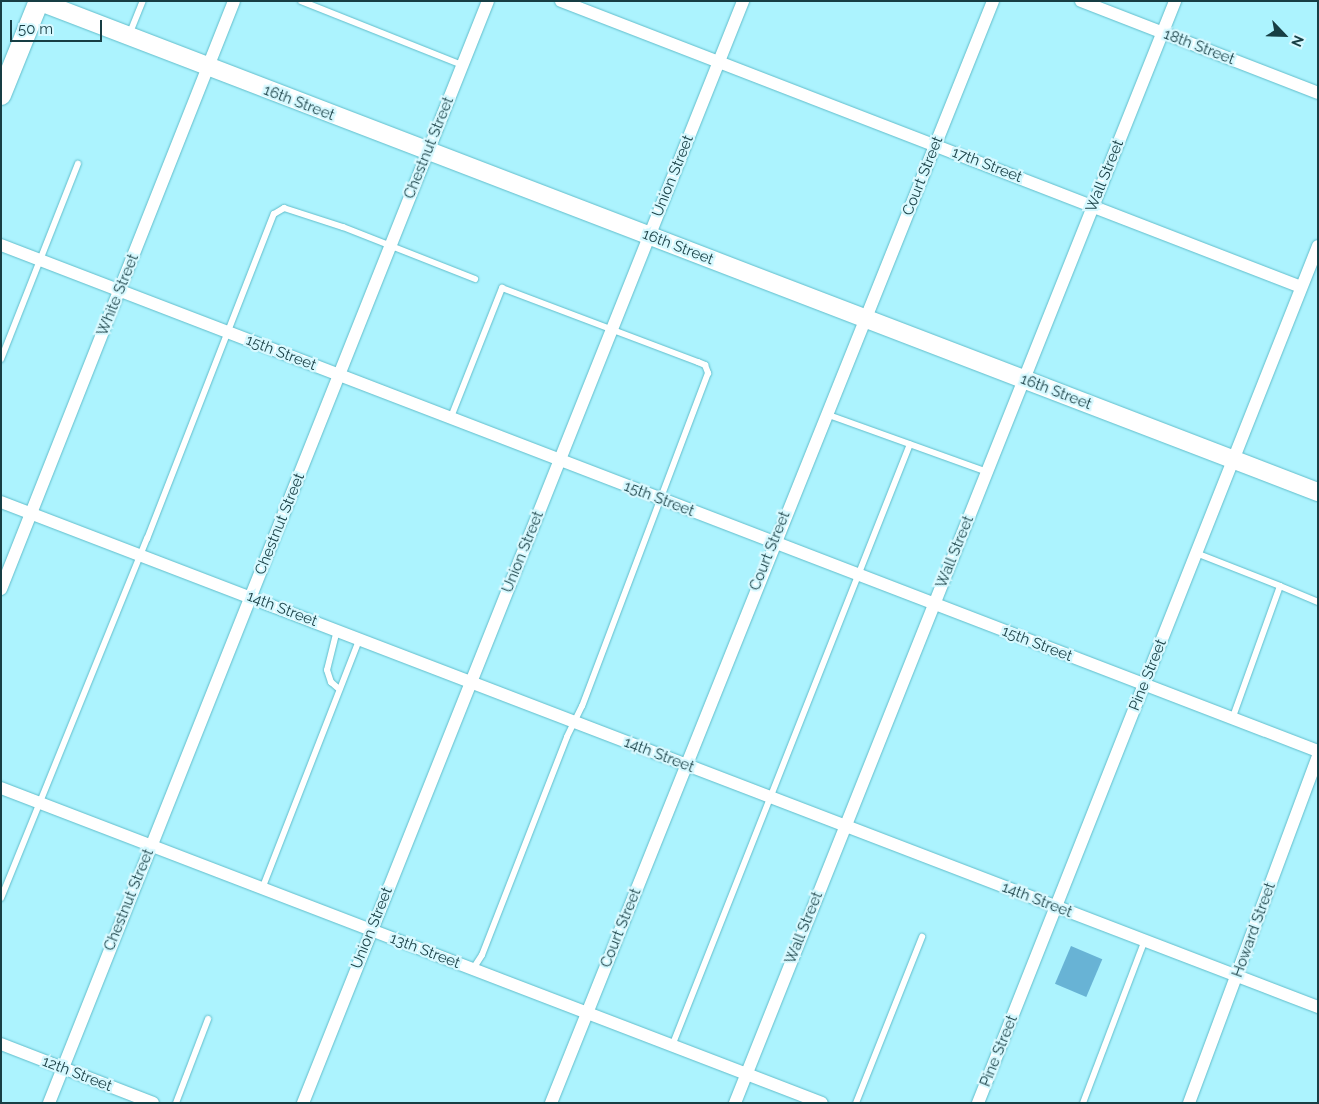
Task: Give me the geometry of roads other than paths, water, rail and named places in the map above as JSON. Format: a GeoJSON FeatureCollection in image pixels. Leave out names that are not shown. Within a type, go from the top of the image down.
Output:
{"type":"FeatureCollection","features":[{"type":"Feature","properties":{"kind":"main road"},"geometry":{"type":"LineString","coordinates":[[1,96],[39,1]]}},
{"type":"Feature","properties":{"kind":"street","name":"16th Street"},"geometry":{"type":"LineString","coordinates":[[39,1],[208,68],[1318,492]]}},
{"type":"Feature","properties":{"kind":"street","name":"White Street"},"geometry":{"type":"LineString","coordinates":[[1,588],[234,1]]}},
{"type":"Feature","properties":{"kind":"street","name":"Chestnut Street"},"geometry":{"type":"LineString","coordinates":[[48,1103],[488,1]]}},
{"type":"Feature","properties":{"kind":"street","name":"17th Street"},"geometry":{"type":"LineString","coordinates":[[561,1],[1093,205],[1301,287]]}},
{"type":"Feature","properties":{"kind":"street","name":"Union Street"},"geometry":{"type":"LineString","coordinates":[[303,1103],[743,1]]}},
{"type":"Feature","properties":{"kind":"street","name":"Court Street"},"geometry":{"type":"LineString","coordinates":[[551,1103],[863,319],[936,146],[993,1]]}},
{"type":"Feature","properties":{"kind":"street","name":"18th Street"},"geometry":{"type":"LineString","coordinates":[[1081,1],[1318,93]]}},
{"type":"Feature","properties":{"kind":"street","name":"Wall Street"},"geometry":{"type":"LineString","coordinates":[[735,1103],[1175,1]]}},
{"type":"Feature","properties":{"kind":"street","name":"15th Street"},"geometry":{"type":"LineString","coordinates":[[1,245],[1318,751]]}},
{"type":"Feature","properties":{"kind":"street","name":"Pine Street"},"geometry":{"type":"LineString","coordinates":[[978,1103],[1318,246]]}},
{"type":"Feature","properties":{"kind":"street","name":"14th Street"},"geometry":{"type":"LineString","coordinates":[[1,502],[1318,1007]]}},
{"type":"Feature","properties":{"kind":"street","name":"Howard Street"},"geometry":{"type":"LineString","coordinates":[[1189,1103],[1318,757]]}},
{"type":"Feature","properties":{"kind":"street","name":"13th Street"},"geometry":{"type":"LineString","coordinates":[[1,788],[822,1103]]}},
{"type":"Feature","properties":{"kind":"street","name":"12th Street"},"geometry":{"type":"LineString","coordinates":[[1,1044],[153,1103]]}},
{"type":"Feature","properties":{"kind":"lane"},"geometry":{"type":"LineString","coordinates":[[128,37],[143,1]]}},
{"type":"Feature","properties":{"kind":"lane"},"geometry":{"type":"LineString","coordinates":[[301,1],[462,65]]}},
{"type":"Feature","properties":{"kind":"lane"},"geometry":{"type":"LineString","coordinates":[[1,359],[78,164]]}},
{"type":"Feature","properties":{"kind":"lane"},"geometry":{"type":"LineString","coordinates":[[1,898],[140,555],[274,214],[284,208],[475,279]]}},
{"type":"Feature","properties":{"kind":"lane"},"geometry":{"type":"LineString","coordinates":[[450,418],[502,288],[698,362],[705,366],[708,373],[658,499],[656,515],[482,955],[473,969]]}},
{"type":"Feature","properties":{"kind":"lane"},"geometry":{"type":"LineString","coordinates":[[825,414],[987,472]]}},
{"type":"Feature","properties":{"kind":"lane"},"geometry":{"type":"LineString","coordinates":[[672,1046],[910,444]]}},
{"type":"Feature","properties":{"kind":"lane"},"geometry":{"type":"LineString","coordinates":[[1196,553],[1318,602]]}},
{"type":"Feature","properties":{"kind":"lane"},"geometry":{"type":"LineString","coordinates":[[1232,719],[1280,586]]}},
{"type":"Feature","properties":{"kind":"lane"},"geometry":{"type":"LineString","coordinates":[[337,630],[327,670],[331,682],[339,689]]}},
{"type":"Feature","properties":{"kind":"lane"},"geometry":{"type":"LineString","coordinates":[[262,889],[359,640]]}},
{"type":"Feature","properties":{"kind":"lane"},"geometry":{"type":"LineString","coordinates":[[856,1103],[922,937]]}},
{"type":"Feature","properties":{"kind":"lane"},"geometry":{"type":"LineString","coordinates":[[1083,1103],[1145,940]]}},
{"type":"Feature","properties":{"kind":"lane"},"geometry":{"type":"LineString","coordinates":[[176,1103],[208,1019]]}}]}
